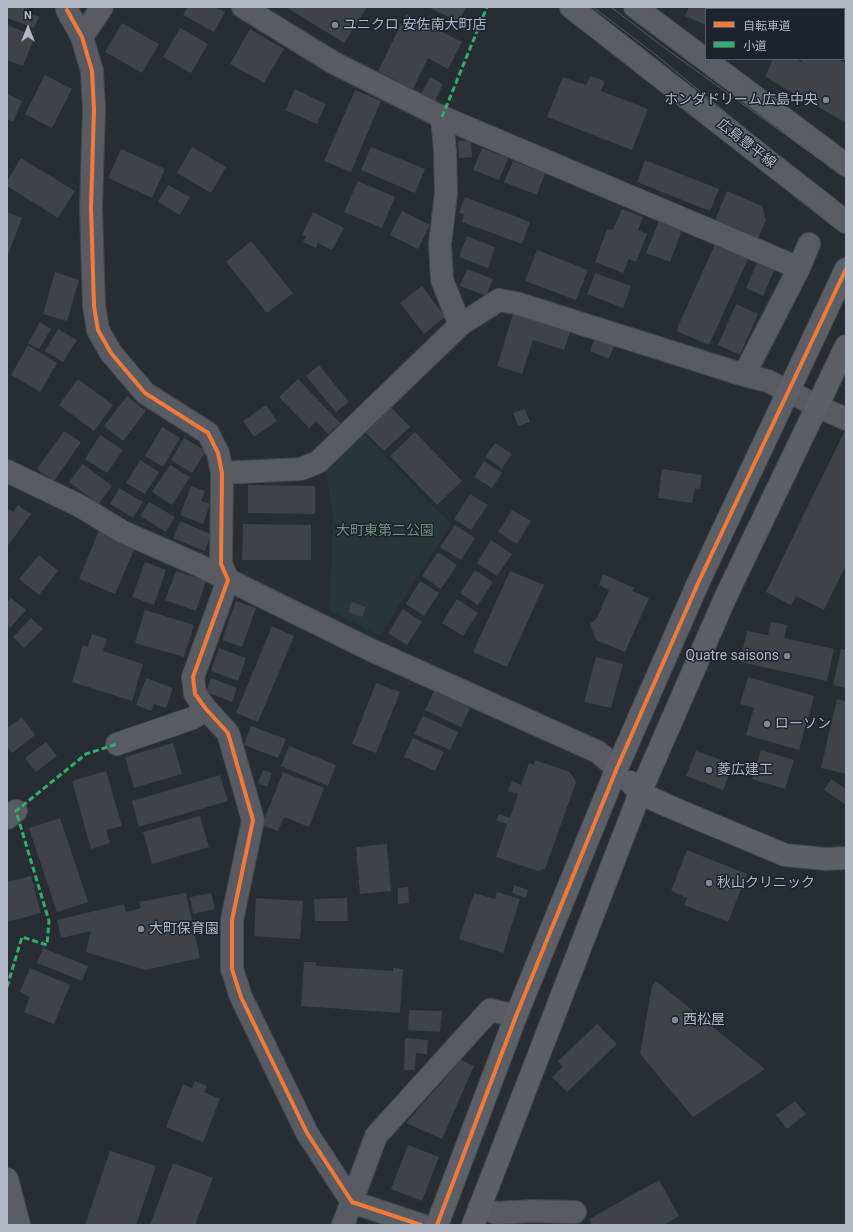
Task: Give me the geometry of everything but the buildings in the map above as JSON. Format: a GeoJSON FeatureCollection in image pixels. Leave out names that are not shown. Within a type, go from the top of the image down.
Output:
{"type":"FeatureCollection","features":[{"type":"Feature","properties":{"kind":"main road","name":"広島豊平線"},"geometry":{"type":"LineString","coordinates":[[571,7],[846,222]]}},
{"type":"Feature","properties":{"kind":"main road"},"geometry":{"type":"LineString","coordinates":[[635,7],[705,59]]}},
{"type":"Feature","properties":{"kind":"main road"},"geometry":{"type":"LineString","coordinates":[[706,60],[846,165]]}},
{"type":"Feature","properties":{"kind":"main road"},"geometry":{"type":"LineString","coordinates":[[7,1179],[19,1225]]}},
{"type":"Feature","properties":{"kind":"street"},"geometry":{"type":"LineString","coordinates":[[82,37],[102,7]]}},
{"type":"Feature","properties":{"kind":"street"},"geometry":{"type":"LineString","coordinates":[[243,7],[334,63],[442,117],[799,268]]}},
{"type":"Feature","properties":{"kind":"street"},"geometry":{"type":"LineString","coordinates":[[67,10],[82,37],[92,71],[94,108],[91,208],[94,306],[98,330],[111,353],[144,393],[208,433],[218,453],[222,473],[221,564],[228,580],[193,677],[195,694],[206,709],[228,733],[253,820],[232,920],[232,969],[241,997],[307,1133],[352,1202],[421,1225]]}},
{"type":"Feature","properties":{"kind":"street"},"geometry":{"type":"LineString","coordinates":[[442,117],[445,151],[446,193],[440,244],[442,280],[460,325]]}},
{"type":"Feature","properties":{"kind":"street"},"geometry":{"type":"LineString","coordinates":[[744,375],[799,268],[809,244]]}},
{"type":"Feature","properties":{"kind":"street"},"geometry":{"type":"LineString","coordinates":[[437,1225],[516,1016],[617,768],[699,581],[846,269]]}},
{"type":"Feature","properties":{"kind":"street"},"geometry":{"type":"LineString","coordinates":[[222,473],[301,469],[318,462],[460,325],[499,300],[516,303],[744,375],[768,381],[846,419]]}},
{"type":"Feature","properties":{"kind":"street"},"geometry":{"type":"LineString","coordinates":[[575,1212],[532,1211],[476,1216],[640,793],[726,596],[846,346]]}},
{"type":"Feature","properties":{"kind":"street"},"geometry":{"type":"LineString","coordinates":[[7,471],[80,506],[123,532],[196,564],[371,650],[598,752],[617,768],[640,793],[785,855],[826,859],[846,858]]}},
{"type":"Feature","properties":{"kind":"street"},"geometry":{"type":"LineString","coordinates":[[116,744],[193,718],[206,709]]}},
{"type":"Feature","properties":{"kind":"street"},"geometry":{"type":"LineString","coordinates":[[343,1225],[376,1136],[490,1010],[516,1016]]}},
{"type":"Feature","properties":{"kind":"green space","name":"大町東第二公園"},"geometry":{"type":"Polygon","coordinates":[[[362,432],[451,524],[380,636],[330,611],[333,513],[324,465],[362,432]]]}},
{"type":"Feature","properties":{"kind":"tram line"},"geometry":{"type":"LineString","coordinates":[[593,7],[656,55],[846,212]]}},
{"type":"Feature","properties":{"kind":"tram line"},"geometry":{"type":"LineString","coordinates":[[611,7],[662,46],[846,178]]}},
{"type":"Feature","properties":{"kind":"marked path"},"geometry":{"type":"LineString","coordinates":[[442,117],[487,7]]}},
{"type":"Feature","properties":{"kind":"marked path"},"geometry":{"type":"LineString","coordinates":[[7,987],[22,937],[47,945],[49,921],[16,811],[86,754],[117,744]]}},
{"type":"Feature","properties":{"kind":"cycle path"},"geometry":{"type":"LineString","coordinates":[[67,10],[82,37],[92,71],[94,109],[91,208],[94,306],[98,330],[111,353],[145,393],[208,433],[218,453],[222,473],[221,564],[228,580],[193,677],[195,694],[206,709],[228,733],[253,820],[232,920],[232,969],[241,997],[307,1133],[352,1202],[421,1225]]}},
{"type":"Feature","properties":{"kind":"cycle path"},"geometry":{"type":"LineString","coordinates":[[437,1225],[516,1016],[617,768],[699,581],[846,269]]}},
{"type":"Feature","properties":{"kind":"place","name":"ユニクロ 安佐南大町店"},"geometry":{"type":"Point","coordinates":[335,25]}},
{"type":"Feature","properties":{"kind":"place","name":"ホンダドリーム広島中央"},"geometry":{"type":"Point","coordinates":[826,100]}},
{"type":"Feature","properties":{"kind":"place","name":"Quatre saisons"},"geometry":{"type":"Point","coordinates":[787,656]}},
{"type":"Feature","properties":{"kind":"place","name":"ローソン"},"geometry":{"type":"Point","coordinates":[767,724]}},
{"type":"Feature","properties":{"kind":"place","name":"菱広建工"},"geometry":{"type":"Point","coordinates":[709,770]}},
{"type":"Feature","properties":{"kind":"place","name":"秋山クリニック"},"geometry":{"type":"Point","coordinates":[709,883]}},
{"type":"Feature","properties":{"kind":"place","name":"大町保育園"},"geometry":{"type":"Point","coordinates":[141,929]}},
{"type":"Feature","properties":{"kind":"place","name":"西松屋"},"geometry":{"type":"Point","coordinates":[675,1020]}}]}
